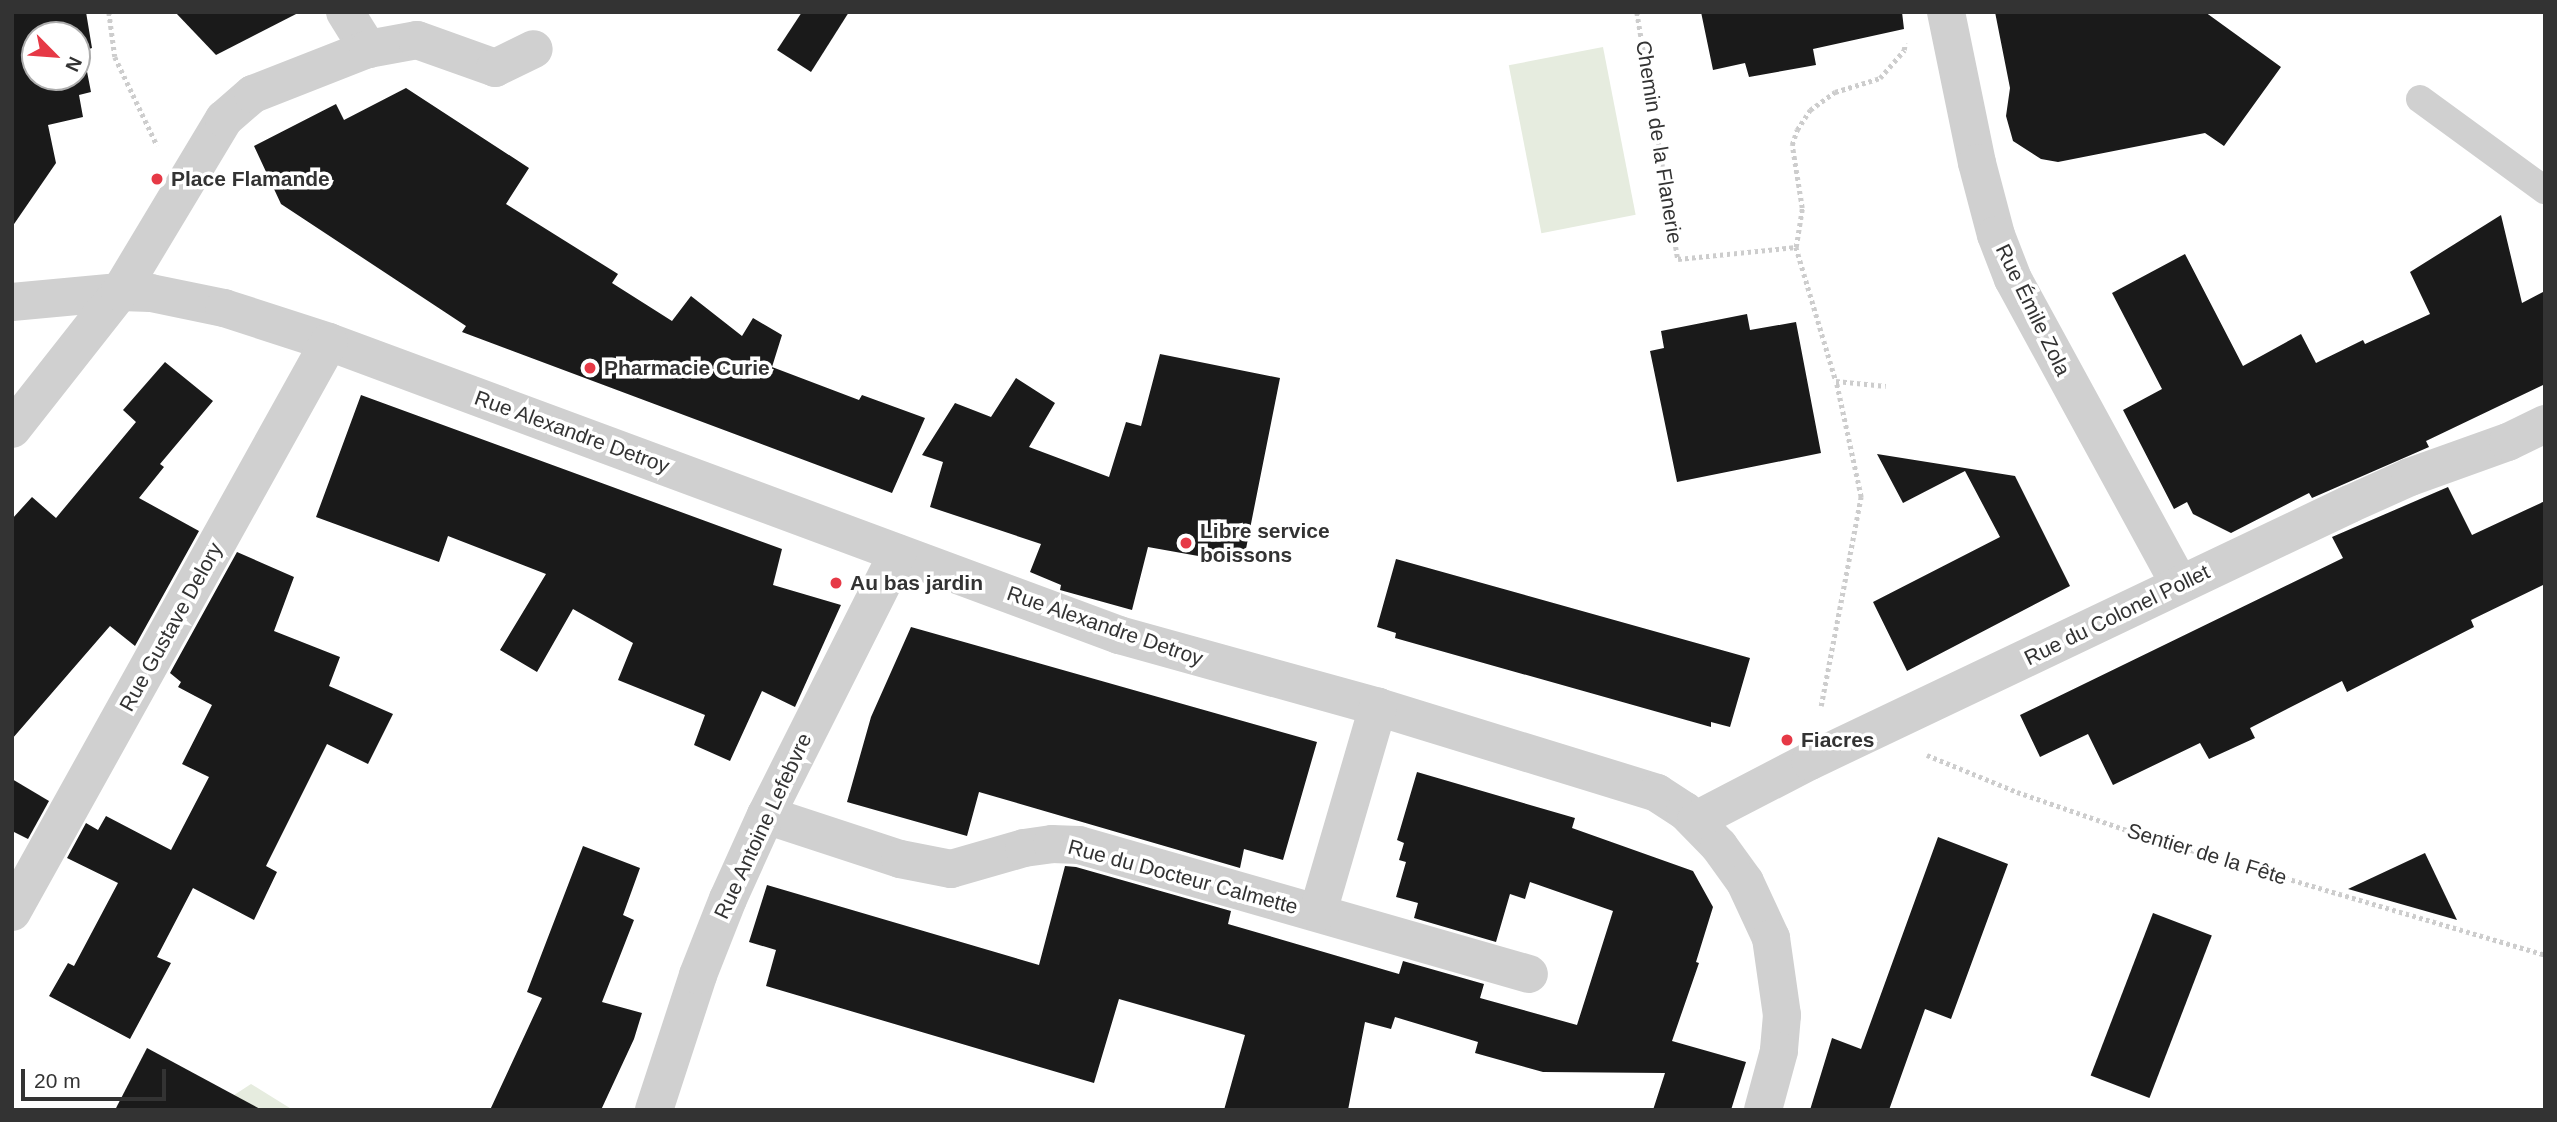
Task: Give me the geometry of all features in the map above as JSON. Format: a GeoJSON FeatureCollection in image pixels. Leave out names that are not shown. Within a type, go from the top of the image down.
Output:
{"type":"FeatureCollection","features":[{"type":"Feature","properties":{"kind":"street"},"geometry":{"type":"LineString","coordinates":[[345,12],[368,49]]}},
{"type":"Feature","properties":{"kind":"street","name":"Rue Émile Zola"},"geometry":{"type":"LineString","coordinates":[[1946,12],[1977,163],[1996,235],[2013,278],[2179,584]]}},
{"type":"Feature","properties":{"kind":"street"},"geometry":{"type":"LineString","coordinates":[[12,429],[120,292],[224,119],[253,94],[368,49],[417,40],[495,68],[534,49]]}},
{"type":"Feature","properties":{"kind":"street","name":"Rue Alexandre Detroy"},"geometry":{"type":"LineString","coordinates":[[12,302],[120,292],[151,293],[224,308],[329,342],[1140,642],[1378,707],[1639,786],[1671,801],[1696,820],[1745,882],[1764,917],[1776,959],[1781,1033],[1763,1110]]}},
{"type":"Feature","properties":{"kind":"street","name":"Rue Gustave Delory"},"geometry":{"type":"LineString","coordinates":[[12,912],[329,342]]}},
{"type":"Feature","properties":{"kind":"street","name":"Rue du Colonel Pollet"},"geometry":{"type":"LineString","coordinates":[[1696,820],[1810,761],[2179,584],[2410,477],[2496,447],[2545,424]]}},
{"type":"Feature","properties":{"kind":"street","name":"Rue Antoine Lefebvre"},"geometry":{"type":"LineString","coordinates":[[654,1110],[701,964],[766,815],[898,553]]}},
{"type":"Feature","properties":{"kind":"street","name":"Rue du Docteur Calmette"},"geometry":{"type":"LineString","coordinates":[[1318,912],[1378,707]]}},
{"type":"Feature","properties":{"kind":"street","name":"Rue du Docteur Calmette"},"geometry":{"type":"LineString","coordinates":[[766,815],[900,859],[951,869],[1024,848],[1052,844],[1079,845],[1529,974]]}},
{"type":"Feature","properties":{"kind":"lane"},"geometry":{"type":"LineString","coordinates":[[2420,99],[2545,190]]}},
{"type":"Feature","properties":{"kind":"path"},"geometry":{"type":"LineString","coordinates":[[109,12],[115,57],[124,80],[181,193]]}},
{"type":"Feature","properties":{"kind":"path","name":"Chemin de la Flanerie"},"geometry":{"type":"LineString","coordinates":[[1637,12],[1678,259],[1796,247]]}},
{"type":"Feature","properties":{"kind":"path"},"geometry":{"type":"LineString","coordinates":[[1810,761],[1861,497],[1836,381],[1796,247],[1802,208],[1792,145],[1797,130],[1810,110],[1835,92],[1880,78],[1890,69],[1904,50],[1908,31]]}},
{"type":"Feature","properties":{"kind":"path"},"geometry":{"type":"LineString","coordinates":[[1836,381],[1886,386]]}},
{"type":"Feature","properties":{"kind":"path","name":"Sentier de la Fête"},"geometry":{"type":"LineString","coordinates":[[1877,730],[1902,745],[2017,792],[2144,836],[2545,955]]}},
{"type":"Feature","properties":{"kind":"shaded area"},"geometry":{"type":"Polygon","coordinates":[[[1603,47],[1636,215],[1541,233],[1509,65],[1603,47]]]}},
{"type":"Feature","properties":{"kind":"shaded area"},"geometry":{"type":"Polygon","coordinates":[[[251,1084],[293,1110],[222,1110],[231,1097],[251,1084]]]}},
{"type":"Feature","properties":{"kind":"building"},"geometry":{"type":"Polygon","coordinates":[[[12,12],[86,12],[88,21],[21,21],[21,91],[91,91],[79,95],[83,117],[48,125],[56,163],[12,227],[12,12]]]}},
{"type":"Feature","properties":{"kind":"building"},"geometry":{"type":"Polygon","coordinates":[[[175,12],[300,12],[216,55],[175,12]]]}},
{"type":"Feature","properties":{"kind":"building"},"geometry":{"type":"Polygon","coordinates":[[[802,12],[849,12],[811,72],[777,50],[802,12]]]}},
{"type":"Feature","properties":{"kind":"building"},"geometry":{"type":"Polygon","coordinates":[[[1701,12],[1902,12],[1904,29],[1813,49],[1816,65],[1749,77],[1745,63],[1713,70],[1701,12]]]}},
{"type":"Feature","properties":{"kind":"building"},"geometry":{"type":"Polygon","coordinates":[[[1995,12],[2205,12],[2281,67],[2224,146],[2205,133],[2058,162],[2041,159],[2013,141],[2006,116],[2010,88],[1995,12]]]}},
{"type":"Feature","properties":{"kind":"building"},"geometry":{"type":"Polygon","coordinates":[[[406,88],[529,168],[506,204],[618,274],[612,283],[672,321],[691,296],[742,336],[753,318],[782,335],[772,367],[859,400],[862,395],[925,418],[892,493],[462,332],[466,326],[281,204],[254,146],[336,104],[344,120],[406,88]]]}},
{"type":"Feature","properties":{"kind":"building"},"geometry":{"type":"Polygon","coordinates":[[[2501,215],[2522,303],[2545,291],[2545,384],[2426,441],[2429,447],[2312,498],[2309,493],[2231,533],[2193,514],[2187,502],[2174,509],[2123,410],[2162,389],[2112,293],[2185,254],[2243,366],[2301,334],[2316,363],[2363,340],[2365,344],[2430,314],[2410,272],[2501,215]]]}},
{"type":"Feature","properties":{"kind":"building"},"geometry":{"type":"Polygon","coordinates":[[[1747,314],[1750,330],[1796,322],[1821,453],[1677,482],[1650,351],[1664,348],[1661,331],[1747,314]]]}},
{"type":"Feature","properties":{"kind":"building"},"geometry":{"type":"Polygon","coordinates":[[[1160,354],[1280,378],[1243,564],[1148,547],[1132,610],[1060,590],[1061,585],[1030,572],[1041,544],[930,507],[943,462],[922,455],[955,403],[991,417],[1016,378],[1055,403],[1029,447],[1109,477],[1126,422],[1141,426],[1160,354]]]}},
{"type":"Feature","properties":{"kind":"building"},"geometry":{"type":"Polygon","coordinates":[[[165,362],[213,401],[160,464],[164,467],[139,498],[199,531],[135,646],[110,626],[12,739],[12,519],[32,497],[56,518],[136,422],[123,410],[165,362]]]}},
{"type":"Feature","properties":{"kind":"building"},"geometry":{"type":"Polygon","coordinates":[[[361,395],[782,549],[773,585],[841,605],[795,707],[762,691],[730,761],[694,745],[705,715],[618,680],[633,643],[573,609],[537,672],[500,650],[546,574],[448,536],[439,562],[316,517],[361,395]]]}},
{"type":"Feature","properties":{"kind":"building"},"geometry":{"type":"Polygon","coordinates":[[[1877,454],[2015,476],[2070,586],[1907,671],[1873,602],[2000,537],[1965,471],[1903,503],[1877,454]]]}},
{"type":"Feature","properties":{"kind":"building"},"geometry":{"type":"Polygon","coordinates":[[[2448,487],[2472,535],[2545,501],[2545,584],[2471,620],[2474,627],[2347,692],[2342,681],[2250,728],[2255,738],[2209,759],[2200,743],[2113,785],[2088,734],[2040,757],[2020,715],[2343,558],[2332,537],[2448,487]]]}},
{"type":"Feature","properties":{"kind":"building"},"geometry":{"type":"Polygon","coordinates":[[[237,552],[294,577],[274,631],[340,657],[329,686],[393,714],[368,764],[327,744],[266,866],[277,872],[254,920],[193,888],[157,957],[171,963],[130,1039],[49,996],[68,963],[74,966],[118,883],[67,858],[86,823],[98,830],[106,816],[171,850],[209,777],[182,764],[212,705],[178,687],[181,682],[170,673],[237,552]]]}},
{"type":"Feature","properties":{"kind":"building"},"geometry":{"type":"Polygon","coordinates":[[[1396,559],[1750,658],[1730,727],[1711,722],[1711,727],[1395,638],[1396,633],[1377,627],[1396,559]]]}},
{"type":"Feature","properties":{"kind":"building"},"geometry":{"type":"Polygon","coordinates":[[[911,627],[1317,742],[1283,860],[1244,849],[1240,868],[979,792],[967,836],[847,802],[871,717],[911,627]]]}},
{"type":"Feature","properties":{"kind":"building"},"geometry":{"type":"Polygon","coordinates":[[[1417,772],[1575,818],[1572,828],[1693,871],[1713,907],[1696,962],[1699,963],[1672,1041],[1746,1062],[1731,1110],[1653,1110],[1665,1073],[1543,1072],[1475,1053],[1478,1042],[1395,1017],[1391,1029],[1365,1022],[1348,1110],[1224,1110],[1245,1035],[1119,999],[1094,1083],[766,986],[776,950],[749,942],[767,885],[1039,965],[1065,866],[1076,867],[1231,911],[1228,924],[1399,974],[1403,961],[1484,984],[1480,998],[1577,1025],[1613,911],[1530,882],[1525,899],[1510,894],[1496,942],[1414,918],[1418,903],[1396,897],[1406,862],[1399,860],[1404,843],[1397,840],[1417,772]]]}},
{"type":"Feature","properties":{"kind":"building"},"geometry":{"type":"Polygon","coordinates":[[[12,779],[49,801],[28,839],[12,831],[12,779]]]}},
{"type":"Feature","properties":{"kind":"building"},"geometry":{"type":"Polygon","coordinates":[[[1938,837],[2008,864],[1951,1019],[1925,1009],[1889,1110],[1810,1110],[1832,1038],[1861,1049],[1938,837]]]}},
{"type":"Feature","properties":{"kind":"building"},"geometry":{"type":"Polygon","coordinates":[[[583,846],[640,868],[623,915],[634,920],[602,1002],[642,1013],[634,1039],[601,1110],[490,1110],[542,998],[527,992],[583,846]]]}},
{"type":"Feature","properties":{"kind":"building"},"geometry":{"type":"Polygon","coordinates":[[[2425,853],[2457,920],[2348,889],[2425,853]]]}},
{"type":"Feature","properties":{"kind":"building"},"geometry":{"type":"Polygon","coordinates":[[[2153,913],[2212,936],[2149,1098],[2091,1075],[2153,913]]]}},
{"type":"Feature","properties":{"kind":"building"},"geometry":{"type":"Polygon","coordinates":[[[147,1048],[262,1110],[115,1110],[147,1048]]]}},
{"type":"Feature","properties":{"kind":"place","name":"Place Flamande"},"geometry":{"type":"Point","coordinates":[157,179]}},
{"type":"Feature","properties":{"kind":"place","name":"Pharmacie Curie"},"geometry":{"type":"Point","coordinates":[590,368]}},
{"type":"Feature","properties":{"kind":"place","name":"Libre service boissons"},"geometry":{"type":"Point","coordinates":[1186,543]}},
{"type":"Feature","properties":{"kind":"place","name":"Au bas jardin"},"geometry":{"type":"Point","coordinates":[836,583]}},
{"type":"Feature","properties":{"kind":"place","name":"Fiacres"},"geometry":{"type":"Point","coordinates":[1787,740]}}]}
